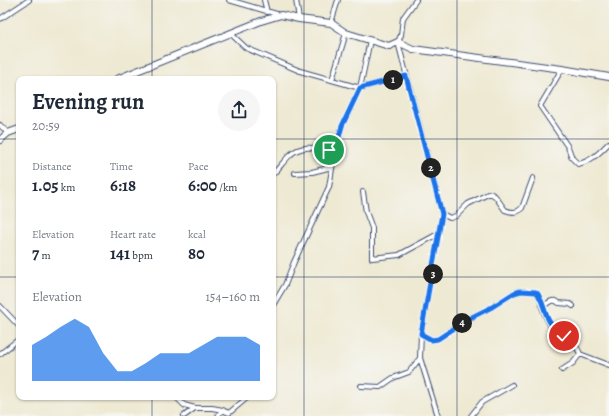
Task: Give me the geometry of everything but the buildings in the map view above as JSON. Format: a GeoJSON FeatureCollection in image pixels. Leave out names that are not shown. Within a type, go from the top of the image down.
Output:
{"type":"FeatureCollection","features":[{"type":"Feature","properties":{"kind":"main road"},"geometry":{"type":"LineString","coordinates":[[124,76],[230,33],[281,15],[331,23],[346,33],[390,46],[398,42],[413,49],[609,76]]}},
{"type":"Feature","properties":{"kind":"main road"},"geometry":{"type":"LineString","coordinates":[[0,140],[16,130]]}},
{"type":"Feature","properties":{"kind":"street"},"geometry":{"type":"LineString","coordinates":[[0,19],[29,0]]}},
{"type":"Feature","properties":{"kind":"street"},"geometry":{"type":"LineString","coordinates":[[229,0],[266,12],[281,15]]}},
{"type":"Feature","properties":{"kind":"street"},"geometry":{"type":"LineString","coordinates":[[264,0],[266,12]]}},
{"type":"Feature","properties":{"kind":"street"},"geometry":{"type":"LineString","coordinates":[[296,0],[300,19]]}},
{"type":"Feature","properties":{"kind":"street"},"geometry":{"type":"LineString","coordinates":[[331,23],[338,0]]}},
{"type":"Feature","properties":{"kind":"street"},"geometry":{"type":"LineString","coordinates":[[416,0],[403,18],[401,34],[398,42],[442,214],[432,281],[421,334],[420,358],[438,416]]}},
{"type":"Feature","properties":{"kind":"street"},"geometry":{"type":"LineString","coordinates":[[230,33],[246,48],[300,71],[360,88],[406,76]]}},
{"type":"Feature","properties":{"kind":"street"},"geometry":{"type":"LineString","coordinates":[[332,80],[346,33]]}},
{"type":"Feature","properties":{"kind":"street"},"geometry":{"type":"LineString","coordinates":[[276,300],[285,285],[294,262],[329,187],[335,151],[342,126],[360,88],[370,40]]}},
{"type":"Feature","properties":{"kind":"street"},"geometry":{"type":"LineString","coordinates":[[562,69],[540,106],[568,147],[572,158],[578,164],[586,162],[596,156],[609,143]]}},
{"type":"Feature","properties":{"kind":"street"},"geometry":{"type":"LineString","coordinates":[[0,125],[8,134]]}},
{"type":"Feature","properties":{"kind":"street"},"geometry":{"type":"LineString","coordinates":[[276,170],[288,156],[300,148],[317,148],[335,151]]}},
{"type":"Feature","properties":{"kind":"street"},"geometry":{"type":"LineString","coordinates":[[295,173],[312,172],[332,168]]}},
{"type":"Feature","properties":{"kind":"street"},"geometry":{"type":"LineString","coordinates":[[442,214],[450,218],[456,216],[468,204],[490,193],[495,196],[505,210],[514,212],[519,211],[522,208],[533,178]]}},
{"type":"Feature","properties":{"kind":"street"},"geometry":{"type":"LineString","coordinates":[[363,192],[366,212],[372,228],[372,258],[399,255],[438,234]]}},
{"type":"Feature","properties":{"kind":"street"},"geometry":{"type":"LineString","coordinates":[[421,334],[432,340],[438,339],[470,318],[492,307],[514,293],[521,291],[536,292],[540,298],[549,323],[578,348],[580,354]]}},
{"type":"Feature","properties":{"kind":"street"},"geometry":{"type":"LineString","coordinates":[[542,307],[549,301],[553,300],[556,300],[559,304],[570,304],[573,306]]}},
{"type":"Feature","properties":{"kind":"street"},"geometry":{"type":"LineString","coordinates":[[0,306],[16,323]]}},
{"type":"Feature","properties":{"kind":"street"},"geometry":{"type":"LineString","coordinates":[[0,354],[16,341]]}},
{"type":"Feature","properties":{"kind":"street"},"geometry":{"type":"LineString","coordinates":[[580,354],[609,365]]}},
{"type":"Feature","properties":{"kind":"street"},"geometry":{"type":"LineString","coordinates":[[562,370],[573,363],[580,354]]}},
{"type":"Feature","properties":{"kind":"street"},"geometry":{"type":"LineString","coordinates":[[361,386],[380,387],[393,378],[409,372],[420,358]]}},
{"type":"Feature","properties":{"kind":"street"},"geometry":{"type":"LineString","coordinates":[[471,416],[482,402],[512,385]]}},
{"type":"Feature","properties":{"kind":"street"},"geometry":{"type":"LineString","coordinates":[[179,400],[184,405],[195,408],[212,408],[223,410],[231,414],[245,400]]}},
{"type":"Feature","properties":{"kind":"street"},"geometry":{"type":"LineString","coordinates":[[184,416],[195,408]]}},
{"type":"Feature","properties":{"kind":"street"},"geometry":{"type":"LineString","coordinates":[[218,416],[222,410]]}},
{"type":"Feature","properties":{"kind":"route"},"geometry":{"type":"LineString","coordinates":[[329,150],[335,151],[342,126],[360,88],[406,76],[426,146],[442,214],[432,281],[421,334],[432,340],[438,339],[480,312],[492,307],[514,293],[521,291],[536,292],[538,294],[549,323],[564,336]]}}]}
